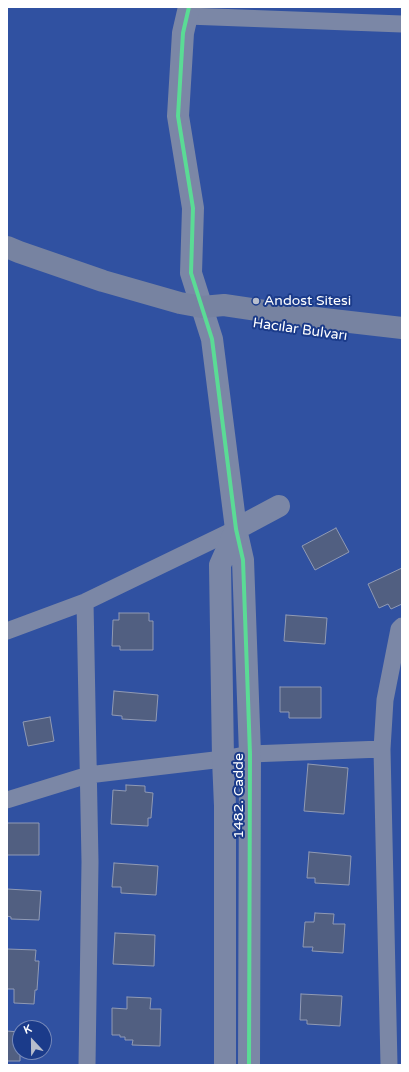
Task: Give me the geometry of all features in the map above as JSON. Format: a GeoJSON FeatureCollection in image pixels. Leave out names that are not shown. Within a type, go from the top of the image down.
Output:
{"type":"FeatureCollection","features":[{"type":"Feature","properties":{"kind":"main road","name":"Hacılar Bulvarı"},"geometry":{"type":"LineString","coordinates":[[7,247],[103,281],[160,298],[202,307],[224,305],[402,328]]}},
{"type":"Feature","properties":{"kind":"main road","name":"Hacılar Bulvarı"},"geometry":{"type":"LineString","coordinates":[[202,307],[212,314],[222,318],[238,321],[274,327],[402,342]]}},
{"type":"Feature","properties":{"kind":"street"},"geometry":{"type":"LineString","coordinates":[[236,529],[212,339],[191,273],[193,208],[178,116],[182,33],[188,11],[402,24]]}},
{"type":"Feature","properties":{"kind":"street"},"geometry":{"type":"LineString","coordinates":[[7,631],[85,602],[236,529],[279,506]]}},
{"type":"Feature","properties":{"kind":"street","name":"1482. Cadde"},"geometry":{"type":"LineString","coordinates":[[236,529],[244,560],[250,754],[249,1065]]}},
{"type":"Feature","properties":{"kind":"street","name":"1482. Cadde"},"geometry":{"type":"LineString","coordinates":[[225,1065],[225,806],[220,565],[236,529]]}},
{"type":"Feature","properties":{"kind":"street"},"geometry":{"type":"LineString","coordinates":[[85,602],[90,862],[87,1065]]}},
{"type":"Feature","properties":{"kind":"street"},"geometry":{"type":"LineString","coordinates":[[389,1065],[382,749],[385,700],[399,629],[402,626]]}},
{"type":"Feature","properties":{"kind":"street"},"geometry":{"type":"LineString","coordinates":[[7,800],[88,776],[223,759],[250,754],[382,749]]}},
{"type":"Feature","properties":{"kind":"shaded area"},"geometry":{"type":"Polygon","coordinates":[[[7,7],[402,7],[402,1065],[7,1065],[7,7]]]}},
{"type":"Feature","properties":{"kind":"building"},"geometry":{"type":"Polygon","coordinates":[[[336,528],[349,552],[315,570],[302,546],[336,528]]]}},
{"type":"Feature","properties":{"kind":"building"},"geometry":{"type":"Polygon","coordinates":[[[402,568],[402,604],[391,609],[388,604],[379,608],[368,584],[402,568]]]}},
{"type":"Feature","properties":{"kind":"building"},"geometry":{"type":"Polygon","coordinates":[[[119,613],[149,613],[149,621],[153,621],[153,650],[120,650],[120,646],[112,646],[113,620],[119,620],[119,613]]]}},
{"type":"Feature","properties":{"kind":"building"},"geometry":{"type":"Polygon","coordinates":[[[286,615],[327,618],[325,644],[284,641],[286,615]]]}},
{"type":"Feature","properties":{"kind":"building"},"geometry":{"type":"Polygon","coordinates":[[[280,687],[321,687],[321,718],[289,718],[289,712],[280,712],[280,687]]]}},
{"type":"Feature","properties":{"kind":"building"},"geometry":{"type":"Polygon","coordinates":[[[114,691],[158,695],[156,721],[122,719],[122,716],[112,715],[114,691]]]}},
{"type":"Feature","properties":{"kind":"building"},"geometry":{"type":"Polygon","coordinates":[[[50,717],[54,741],[28,746],[23,722],[50,717]]]}},
{"type":"Feature","properties":{"kind":"building"},"geometry":{"type":"Polygon","coordinates":[[[308,764],[348,768],[344,814],[304,811],[308,764]]]}},
{"type":"Feature","properties":{"kind":"building"},"geometry":{"type":"Polygon","coordinates":[[[126,785],[145,786],[145,792],[153,793],[151,818],[148,818],[148,826],[111,824],[113,790],[126,791],[126,785]]]}},
{"type":"Feature","properties":{"kind":"building"},"geometry":{"type":"Polygon","coordinates":[[[7,823],[39,823],[39,855],[7,855],[7,823]]]}},
{"type":"Feature","properties":{"kind":"building"},"geometry":{"type":"Polygon","coordinates":[[[309,852],[351,856],[349,885],[315,883],[315,878],[307,878],[309,852]]]}},
{"type":"Feature","properties":{"kind":"building"},"geometry":{"type":"Polygon","coordinates":[[[114,863],[158,866],[156,895],[121,893],[121,887],[112,887],[114,863]]]}},
{"type":"Feature","properties":{"kind":"building"},"geometry":{"type":"Polygon","coordinates":[[[7,889],[41,891],[39,920],[11,919],[11,917],[7,916],[7,889]]]}},
{"type":"Feature","properties":{"kind":"building"},"geometry":{"type":"Polygon","coordinates":[[[315,913],[334,914],[333,924],[345,924],[343,953],[312,951],[313,947],[303,947],[305,922],[314,922],[315,913]]]}},
{"type":"Feature","properties":{"kind":"building"},"geometry":{"type":"Polygon","coordinates":[[[115,933],[155,935],[154,966],[113,964],[115,933]]]}},
{"type":"Feature","properties":{"kind":"building"},"geometry":{"type":"Polygon","coordinates":[[[7,949],[36,950],[35,961],[39,961],[37,990],[35,990],[34,1004],[14,1003],[14,989],[7,989],[7,949]]]}},
{"type":"Feature","properties":{"kind":"building"},"geometry":{"type":"Polygon","coordinates":[[[301,994],[342,996],[340,1026],[307,1024],[307,1020],[300,1020],[301,994]]]}},
{"type":"Feature","properties":{"kind":"building"},"geometry":{"type":"Polygon","coordinates":[[[127,997],[151,998],[150,1009],[161,1009],[160,1046],[132,1045],[133,1040],[125,1040],[125,1037],[120,1037],[120,1035],[112,1035],[112,1008],[127,1009],[127,997]]]}},
{"type":"Feature","properties":{"kind":"building"},"geometry":{"type":"Polygon","coordinates":[[[7,1031],[12,1031],[12,1060],[20,1061],[7,1061],[7,1031]]]}},
{"type":"Feature","properties":{"kind":"cycle path"},"geometry":{"type":"LineString","coordinates":[[189,7],[183,33],[178,116],[193,208],[191,273],[212,339],[236,529],[243,560],[250,754],[249,1065]]}},
{"type":"Feature","properties":{"kind":"place","name":"Andost Sitesi"},"geometry":{"type":"Point","coordinates":[256,301]}}]}
